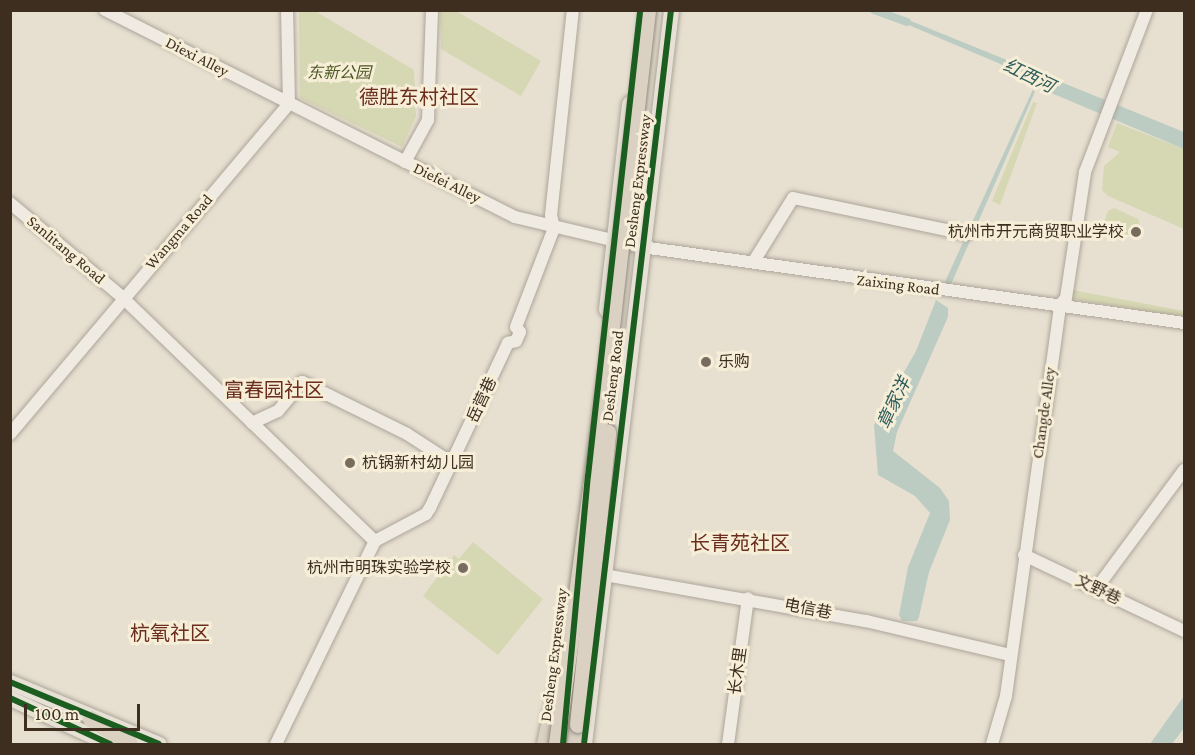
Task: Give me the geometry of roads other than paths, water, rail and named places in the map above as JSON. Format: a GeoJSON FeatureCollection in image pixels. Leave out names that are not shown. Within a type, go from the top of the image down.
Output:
{"type":"FeatureCollection","features":[{"type":"Feature","properties":{"kind":"highway","name":"Desheng Expressway"},"geometry":{"type":"LineString","coordinates":[[557,744],[588,493],[607,371],[648,10]]}},
{"type":"Feature","properties":{"kind":"highway","name":"Desheng Expressway"},"geometry":{"type":"LineString","coordinates":[[575,744],[659,10]]}},
{"type":"Feature","properties":{"kind":"highway"},"geometry":{"type":"LineString","coordinates":[[545,744],[556,693],[575,538],[588,493]]}},
{"type":"Feature","properties":{"kind":"highway"},"geometry":{"type":"LineString","coordinates":[[556,693],[564,744]]}},
{"type":"Feature","properties":{"kind":"highway"},"geometry":{"type":"LineString","coordinates":[[91,719],[130,744]]}},
{"type":"Feature","properties":{"kind":"main road","name":"Desheng Road"},"geometry":{"type":"LineString","coordinates":[[564,744],[613,239],[640,10]]}},
{"type":"Feature","properties":{"kind":"main road","name":"Desheng Road"},"geometry":{"type":"LineString","coordinates":[[584,744],[671,10]]}},
{"type":"Feature","properties":{"kind":"main road"},"geometry":{"type":"LineString","coordinates":[[10,682],[91,719],[159,744]]}},
{"type":"Feature","properties":{"kind":"main road"},"geometry":{"type":"LineString","coordinates":[[10,698],[110,744]]}},
{"type":"Feature","properties":{"kind":"street","name":"Diexi Alley"},"geometry":{"type":"LineString","coordinates":[[105,10],[289,104]]}},
{"type":"Feature","properties":{"kind":"street"},"geometry":{"type":"LineString","coordinates":[[287,10],[289,104]]}},
{"type":"Feature","properties":{"kind":"street"},"geometry":{"type":"LineString","coordinates":[[405,162],[429,120],[432,10]]}},
{"type":"Feature","properties":{"kind":"street","name":"岳营巷"},"geometry":{"type":"LineString","coordinates":[[375,541],[426,514],[508,343],[516,341],[520,332],[516,327],[554,228],[551,215],[573,10]]}},
{"type":"Feature","properties":{"kind":"street","name":"Changde Alley"},"geometry":{"type":"LineString","coordinates":[[992,744],[1006,696],[1060,305],[1066,298],[1085,172],[1102,122],[1147,10]]}},
{"type":"Feature","properties":{"kind":"street","name":"Diefei Alley"},"geometry":{"type":"LineString","coordinates":[[289,104],[515,217],[554,228],[613,239]]}},
{"type":"Feature","properties":{"kind":"street","name":"Wangma Road"},"geometry":{"type":"LineString","coordinates":[[10,434],[122,297],[289,104]]}},
{"type":"Feature","properties":{"kind":"street"},"geometry":{"type":"LineString","coordinates":[[754,261],[793,198],[966,234]]}},
{"type":"Feature","properties":{"kind":"street","name":"Sanlitang Road"},"geometry":{"type":"LineString","coordinates":[[10,203],[122,297],[375,541]]}},
{"type":"Feature","properties":{"kind":"street","name":"Zaixing Road"},"geometry":{"type":"LineString","coordinates":[[613,239],[642,247],[754,261],[846,278],[1185,323]]}},
{"type":"Feature","properties":{"kind":"street"},"geometry":{"type":"LineString","coordinates":[[252,423],[278,411],[302,382],[407,434],[452,463]]}},
{"type":"Feature","properties":{"kind":"street"},"geometry":{"type":"LineString","coordinates":[[1096,589],[1185,470]]}},
{"type":"Feature","properties":{"kind":"street"},"geometry":{"type":"LineString","coordinates":[[276,744],[375,541]]}},
{"type":"Feature","properties":{"kind":"street","name":"文野巷"},"geometry":{"type":"LineString","coordinates":[[1024,555],[1185,631]]}},
{"type":"Feature","properties":{"kind":"street","name":"电信巷"},"geometry":{"type":"LineString","coordinates":[[604,575],[748,598],[866,621],[1010,655]]}},
{"type":"Feature","properties":{"kind":"street","name":"长木里"},"geometry":{"type":"LineString","coordinates":[[728,744],[748,598]]}},
{"type":"Feature","properties":{"kind":"water"},"geometry":{"type":"Polygon","coordinates":[[[896,15],[1184,132],[1184,149],[1037,87],[947,293],[938,297],[1034,87],[1033,78],[897,20],[896,15]]]}},
{"type":"Feature","properties":{"kind":"water","name":"章家洋"},"geometry":{"type":"Polygon","coordinates":[[[936,300],[948,308],[948,317],[897,432],[893,451],[940,488],[949,501],[950,520],[929,572],[919,617],[917,621],[902,621],[899,615],[908,567],[930,513],[915,496],[878,475],[874,425],[916,351],[936,300]]]}},
{"type":"Feature","properties":{"kind":"water"},"geometry":{"type":"Polygon","coordinates":[[[1184,696],[1184,728],[1172,744],[1150,744],[1184,696]]]}},
{"type":"Feature","properties":{"kind":"waterway","name":"红西河"},"geometry":{"type":"LineString","coordinates":[[874,10],[907,22]]}},
{"type":"Feature","properties":{"kind":"place","name":"杭州市开元商贸职业学校"},"geometry":{"type":"Point","coordinates":[1136,232]}},
{"type":"Feature","properties":{"kind":"place","name":"乐购"},"geometry":{"type":"Point","coordinates":[706,362]}},
{"type":"Feature","properties":{"kind":"place","name":"杭锅新村幼儿园"},"geometry":{"type":"Point","coordinates":[350,463]}},
{"type":"Feature","properties":{"kind":"place","name":"杭州市明珠实验学校"},"geometry":{"type":"Point","coordinates":[463,568]}},
{"type":"Feature","properties":{"kind":"district","name":"德胜东村社区"},"geometry":{"type":"Point","coordinates":[419,97]}},
{"type":"Feature","properties":{"kind":"district","name":"富春园社区"},"geometry":{"type":"Point","coordinates":[274,390]}},
{"type":"Feature","properties":{"kind":"district","name":"长青苑社区"},"geometry":{"type":"Point","coordinates":[740,543]}},
{"type":"Feature","properties":{"kind":"district","name":"杭氧社区"},"geometry":{"type":"Point","coordinates":[170,633]}},
{"type":"Feature","properties":{"kind":"park label","name":"东新公园"},"geometry":{"type":"Point","coordinates":[339,73]}}]}
